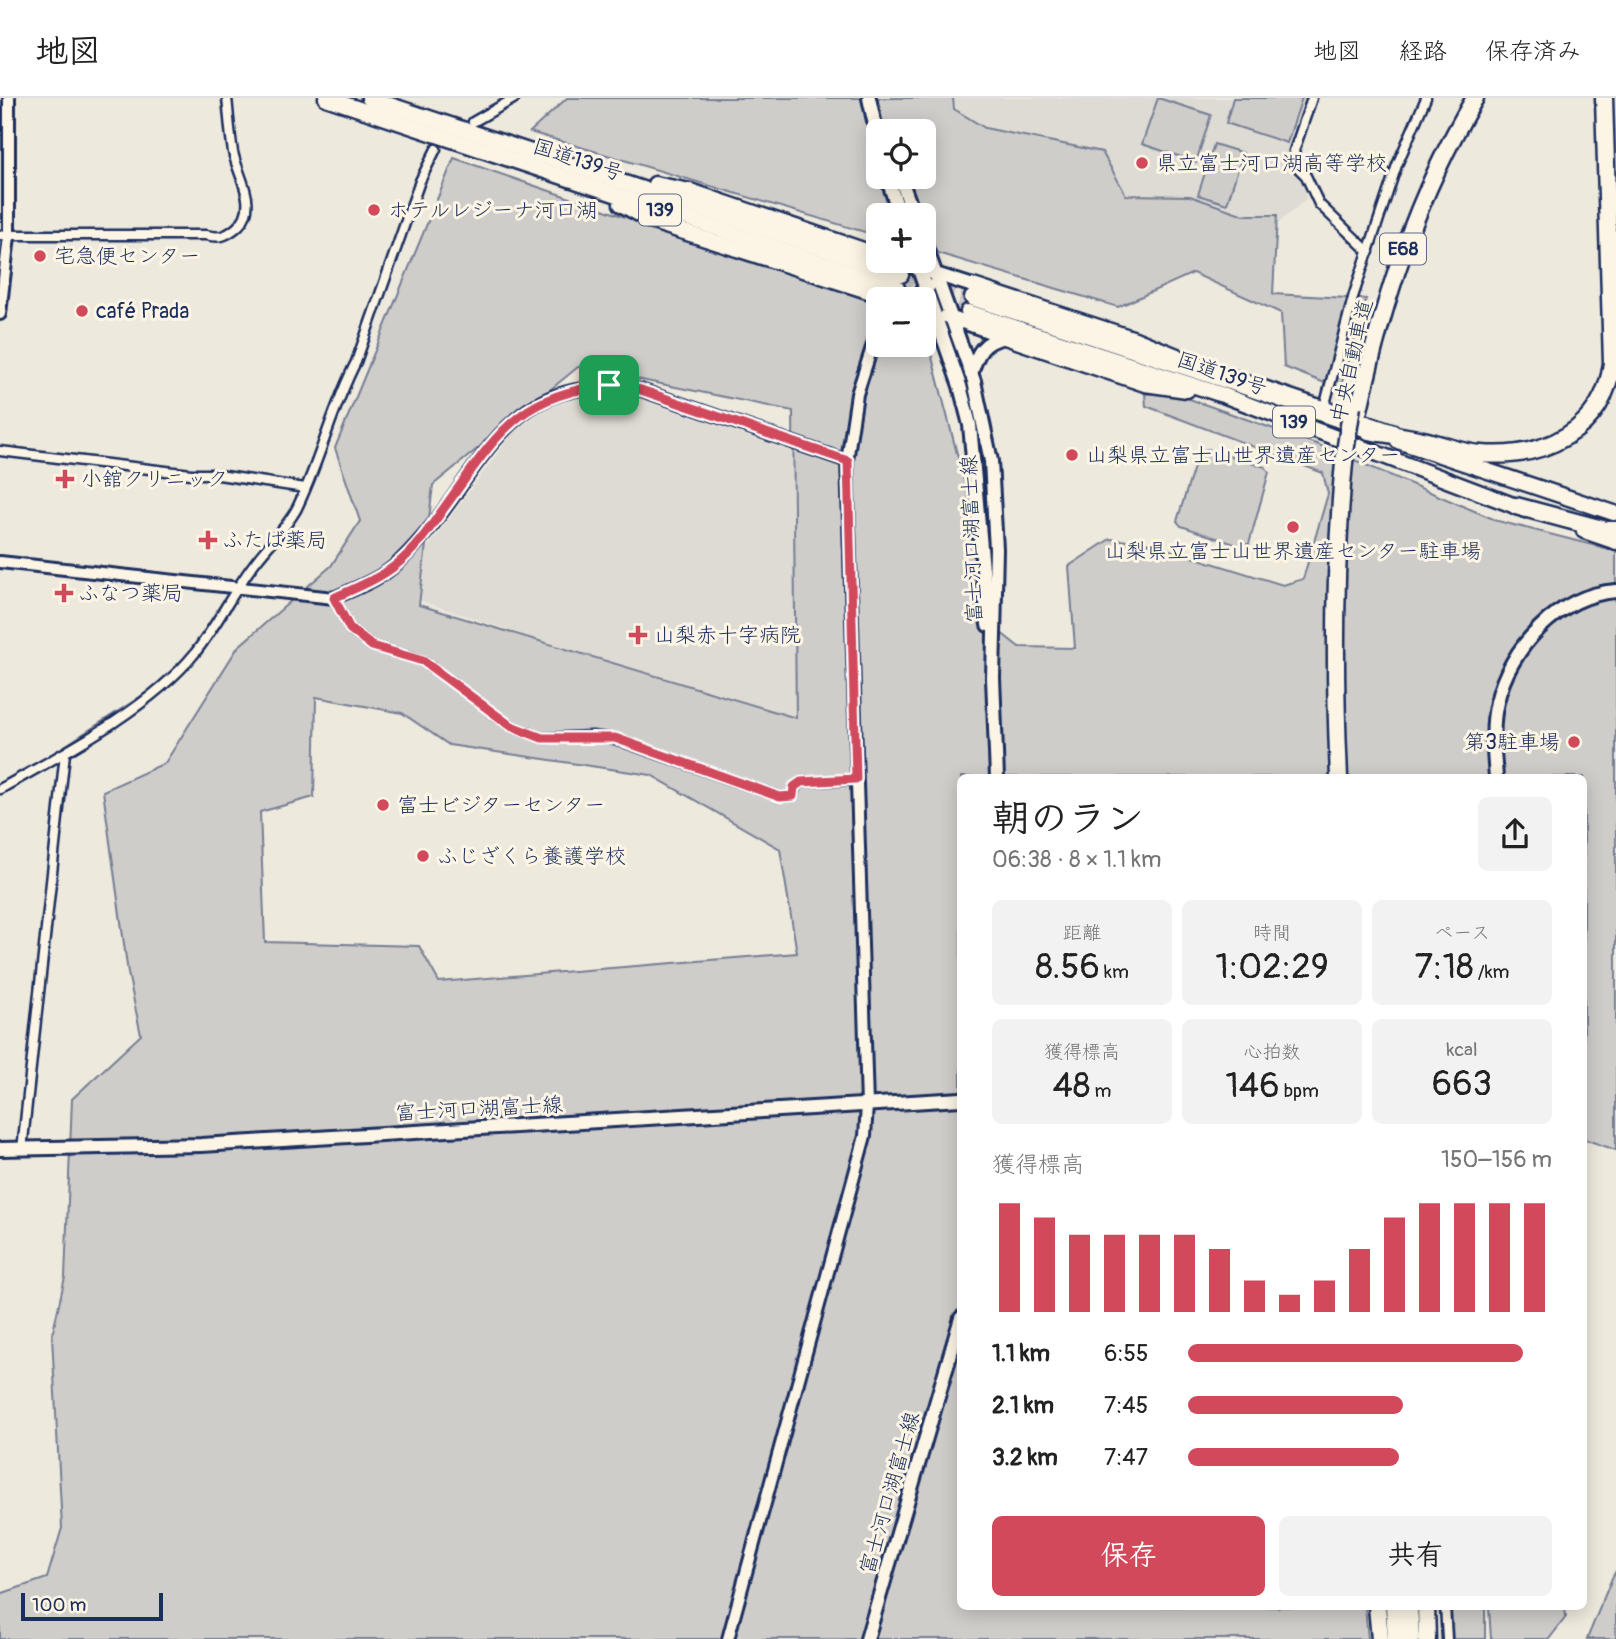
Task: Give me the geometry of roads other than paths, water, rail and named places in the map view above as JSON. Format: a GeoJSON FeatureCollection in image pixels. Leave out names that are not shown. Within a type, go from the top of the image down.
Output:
{"type":"FeatureCollection","features":[{"type":"Feature","properties":{"kind":"highway","name":"国道139号"},"geometry":{"type":"LineString","coordinates":[[326,98],[590,187],[653,222],[877,287]]}},
{"type":"Feature","properties":{"kind":"highway","name":"国道139号"},"geometry":{"type":"LineString","coordinates":[[369,98],[596,172],[882,287]]}},
{"type":"Feature","properties":{"kind":"highway","name":"中央自動車道"},"geometry":{"type":"LineString","coordinates":[[1339,774],[1336,568],[1356,408],[1392,260],[1430,166],[1464,98]]}},
{"type":"Feature","properties":{"kind":"highway","name":"中央自動車道"},"geometry":{"type":"LineString","coordinates":[[1356,408],[1398,262],[1438,164],[1475,98]]}},
{"type":"Feature","properties":{"kind":"highway"},"geometry":{"type":"LineString","coordinates":[[1369,431],[1424,440],[1455,450],[1480,454],[1510,454],[1538,449],[1565,437],[1588,419],[1604,397],[1610,382],[1612,337],[1604,98]]}},
{"type":"Feature","properties":{"kind":"highway"},"geometry":{"type":"LineString","coordinates":[[596,172],[690,191],[866,249]]}},
{"type":"Feature","properties":{"kind":"highway","name":"国道139号"},"geometry":{"type":"LineString","coordinates":[[971,298],[1227,389],[1516,506],[1616,542]]}},
{"type":"Feature","properties":{"kind":"highway"},"geometry":{"type":"LineString","coordinates":[[971,298],[1135,339],[1175,355],[1227,389]]}},
{"type":"Feature","properties":{"kind":"highway"},"geometry":{"type":"LineString","coordinates":[[1005,337],[1145,384],[1227,389]]}},
{"type":"Feature","properties":{"kind":"highway"},"geometry":{"type":"LineString","coordinates":[[1612,337],[1616,355]]}},
{"type":"Feature","properties":{"kind":"highway","name":"国道139号"},"geometry":{"type":"LineString","coordinates":[[1227,389],[1369,431],[1614,513]]}},
{"type":"Feature","properties":{"kind":"highway","name":"中央自動車道"},"geometry":{"type":"LineString","coordinates":[[1345,774],[1341,641],[1350,454]]}},
{"type":"Feature","properties":{"kind":"highway"},"geometry":{"type":"LineString","coordinates":[[1516,506],[1606,530],[1616,530]]}},
{"type":"Feature","properties":{"kind":"highway"},"geometry":{"type":"LineString","coordinates":[[1377,1610],[1380,1639]]}},
{"type":"Feature","properties":{"kind":"highway"},"geometry":{"type":"LineString","coordinates":[[1394,1610],[1396,1639]]}},
{"type":"Feature","properties":{"kind":"highway"},"geometry":{"type":"LineString","coordinates":[[1409,1610],[1411,1639]]}},
{"type":"Feature","properties":{"kind":"highway"},"geometry":{"type":"LineString","coordinates":[[1426,1610],[1427,1639]]}},
{"type":"Feature","properties":{"kind":"main road"},"geometry":{"type":"LineString","coordinates":[[870,98],[879,119]]}},
{"type":"Feature","properties":{"kind":"main road"},"geometry":{"type":"LineString","coordinates":[[870,98],[874,119]]}},
{"type":"Feature","properties":{"kind":"main road"},"geometry":{"type":"LineString","coordinates":[[928,287],[936,274],[971,298]]}},
{"type":"Feature","properties":{"kind":"main road","name":"富士河口湖富士線"},"geometry":{"type":"LineString","coordinates":[[936,274],[985,422],[992,478],[996,549],[993,678]]}},
{"type":"Feature","properties":{"kind":"main road"},"geometry":{"type":"LineString","coordinates":[[936,306],[956,290],[971,298]]}},
{"type":"Feature","properties":{"kind":"main road"},"geometry":{"type":"LineString","coordinates":[[936,313],[1005,337]]}},
{"type":"Feature","properties":{"kind":"main road","name":"富士河口湖富士線"},"geometry":{"type":"LineString","coordinates":[[936,328],[960,386],[973,444],[993,678],[997,774]]}},
{"type":"Feature","properties":{"kind":"main road"},"geometry":{"type":"LineString","coordinates":[[971,374],[986,343],[1005,337]]}},
{"type":"Feature","properties":{"kind":"main road"},"geometry":{"type":"LineString","coordinates":[[1496,774],[1493,740],[1497,702],[1513,662],[1538,628],[1555,615],[1589,598],[1616,591]]}},
{"type":"Feature","properties":{"kind":"main road","name":"富士河口湖富士線"},"geometry":{"type":"LineString","coordinates":[[0,1149],[201,1145],[957,1100]]}},
{"type":"Feature","properties":{"kind":"main road","name":"富士河口湖富士線"},"geometry":{"type":"LineString","coordinates":[[867,1639],[957,1332]]}},
{"type":"Feature","properties":{"kind":"street"},"geometry":{"type":"LineString","coordinates":[[0,314],[4,235],[4,127],[9,98]]}},
{"type":"Feature","properties":{"kind":"street"},"geometry":{"type":"LineString","coordinates":[[4,235],[206,235],[219,238],[227,235],[244,219],[248,208],[246,191],[233,154],[227,98]]}},
{"type":"Feature","properties":{"kind":"street"},"geometry":{"type":"LineString","coordinates":[[473,122],[514,98]]}},
{"type":"Feature","properties":{"kind":"street"},"geometry":{"type":"LineString","coordinates":[[1312,98],[1294,151],[1299,169],[1306,176],[1319,204],[1369,252]]}},
{"type":"Feature","properties":{"kind":"street"},"geometry":{"type":"LineString","coordinates":[[1325,404],[1397,164],[1426,98]]}},
{"type":"Feature","properties":{"kind":"street"},"geometry":{"type":"LineString","coordinates":[[0,789],[65,753],[162,686],[194,654],[256,560],[279,535],[305,488],[342,389],[356,362],[420,181],[436,149]]}},
{"type":"Feature","properties":{"kind":"street"},"geometry":{"type":"LineString","coordinates":[[1175,355],[1424,440]]}},
{"type":"Feature","properties":{"kind":"street"},"geometry":{"type":"LineString","coordinates":[[728,1639],[865,1136],[867,1105],[848,461],[857,394],[869,357]]}},
{"type":"Feature","properties":{"kind":"street"},"geometry":{"type":"LineString","coordinates":[[0,562],[334,598],[396,565],[425,536],[491,444],[512,420],[540,402],[575,388],[609,385],[641,390],[848,461]]}},
{"type":"Feature","properties":{"kind":"street"},"geometry":{"type":"LineString","coordinates":[[0,451],[191,474],[212,474],[305,488]]}},
{"type":"Feature","properties":{"kind":"street"},"geometry":{"type":"LineString","coordinates":[[334,598],[350,629],[372,646],[423,661],[511,726],[542,738],[615,738],[780,797],[793,796],[794,787],[801,782],[856,779]]}},
{"type":"Feature","properties":{"kind":"street"},"geometry":{"type":"LineString","coordinates":[[22,1150],[65,753]]}},
{"type":"Feature","properties":{"kind":"street"},"geometry":{"type":"LineString","coordinates":[[1445,1610],[1447,1639]]}},
{"type":"Feature","properties":{"kind":"waterway"},"geometry":{"type":"LineString","coordinates":[[0,783],[42,761],[148,692]]}},
{"type":"Feature","properties":{"kind":"tunnel"},"geometry":{"type":"LineString","coordinates":[[901,275],[972,298]]}},
{"type":"Feature","properties":{"kind":"tunnel"},"geometry":{"type":"LineString","coordinates":[[936,301],[968,312]]}},
{"type":"Feature","properties":{"kind":"place","name":"県立富士河口湖高等学校"},"geometry":{"type":"Point","coordinates":[1142,163]}},
{"type":"Feature","properties":{"kind":"place","name":"ホテルレジーナ河口湖"},"geometry":{"type":"Point","coordinates":[374,210]}},
{"type":"Feature","properties":{"kind":"place","name":"宅急便センター"},"geometry":{"type":"Point","coordinates":[40,256]}},
{"type":"Feature","properties":{"kind":"place","name":"café Prada"},"geometry":{"type":"Point","coordinates":[82,311]}},
{"type":"Feature","properties":{"kind":"place","name":"山梨県立富士山世界遺産センター"},"geometry":{"type":"Point","coordinates":[1072,455]}},
{"type":"Feature","properties":{"kind":"place","name":"小舘クリニック"},"geometry":{"type":"Point","coordinates":[65,479]}},
{"type":"Feature","properties":{"kind":"place","name":"山梨県立富士山世界遺産センター駐車場"},"geometry":{"type":"Point","coordinates":[1293,527]}},
{"type":"Feature","properties":{"kind":"place","name":"ふたば薬局"},"geometry":{"type":"Point","coordinates":[208,540]}},
{"type":"Feature","properties":{"kind":"place","name":"ふなつ薬局"},"geometry":{"type":"Point","coordinates":[64,593]}},
{"type":"Feature","properties":{"kind":"place","name":"山梨赤十字病院"},"geometry":{"type":"Point","coordinates":[638,635]}},
{"type":"Feature","properties":{"kind":"place","name":"第3駐車場"},"geometry":{"type":"Point","coordinates":[1574,742]}},
{"type":"Feature","properties":{"kind":"place","name":"富士ビジターセンター"},"geometry":{"type":"Point","coordinates":[383,805]}},
{"type":"Feature","properties":{"kind":"place","name":"ふじざくら養護学校"},"geometry":{"type":"Point","coordinates":[423,856]}}]}
